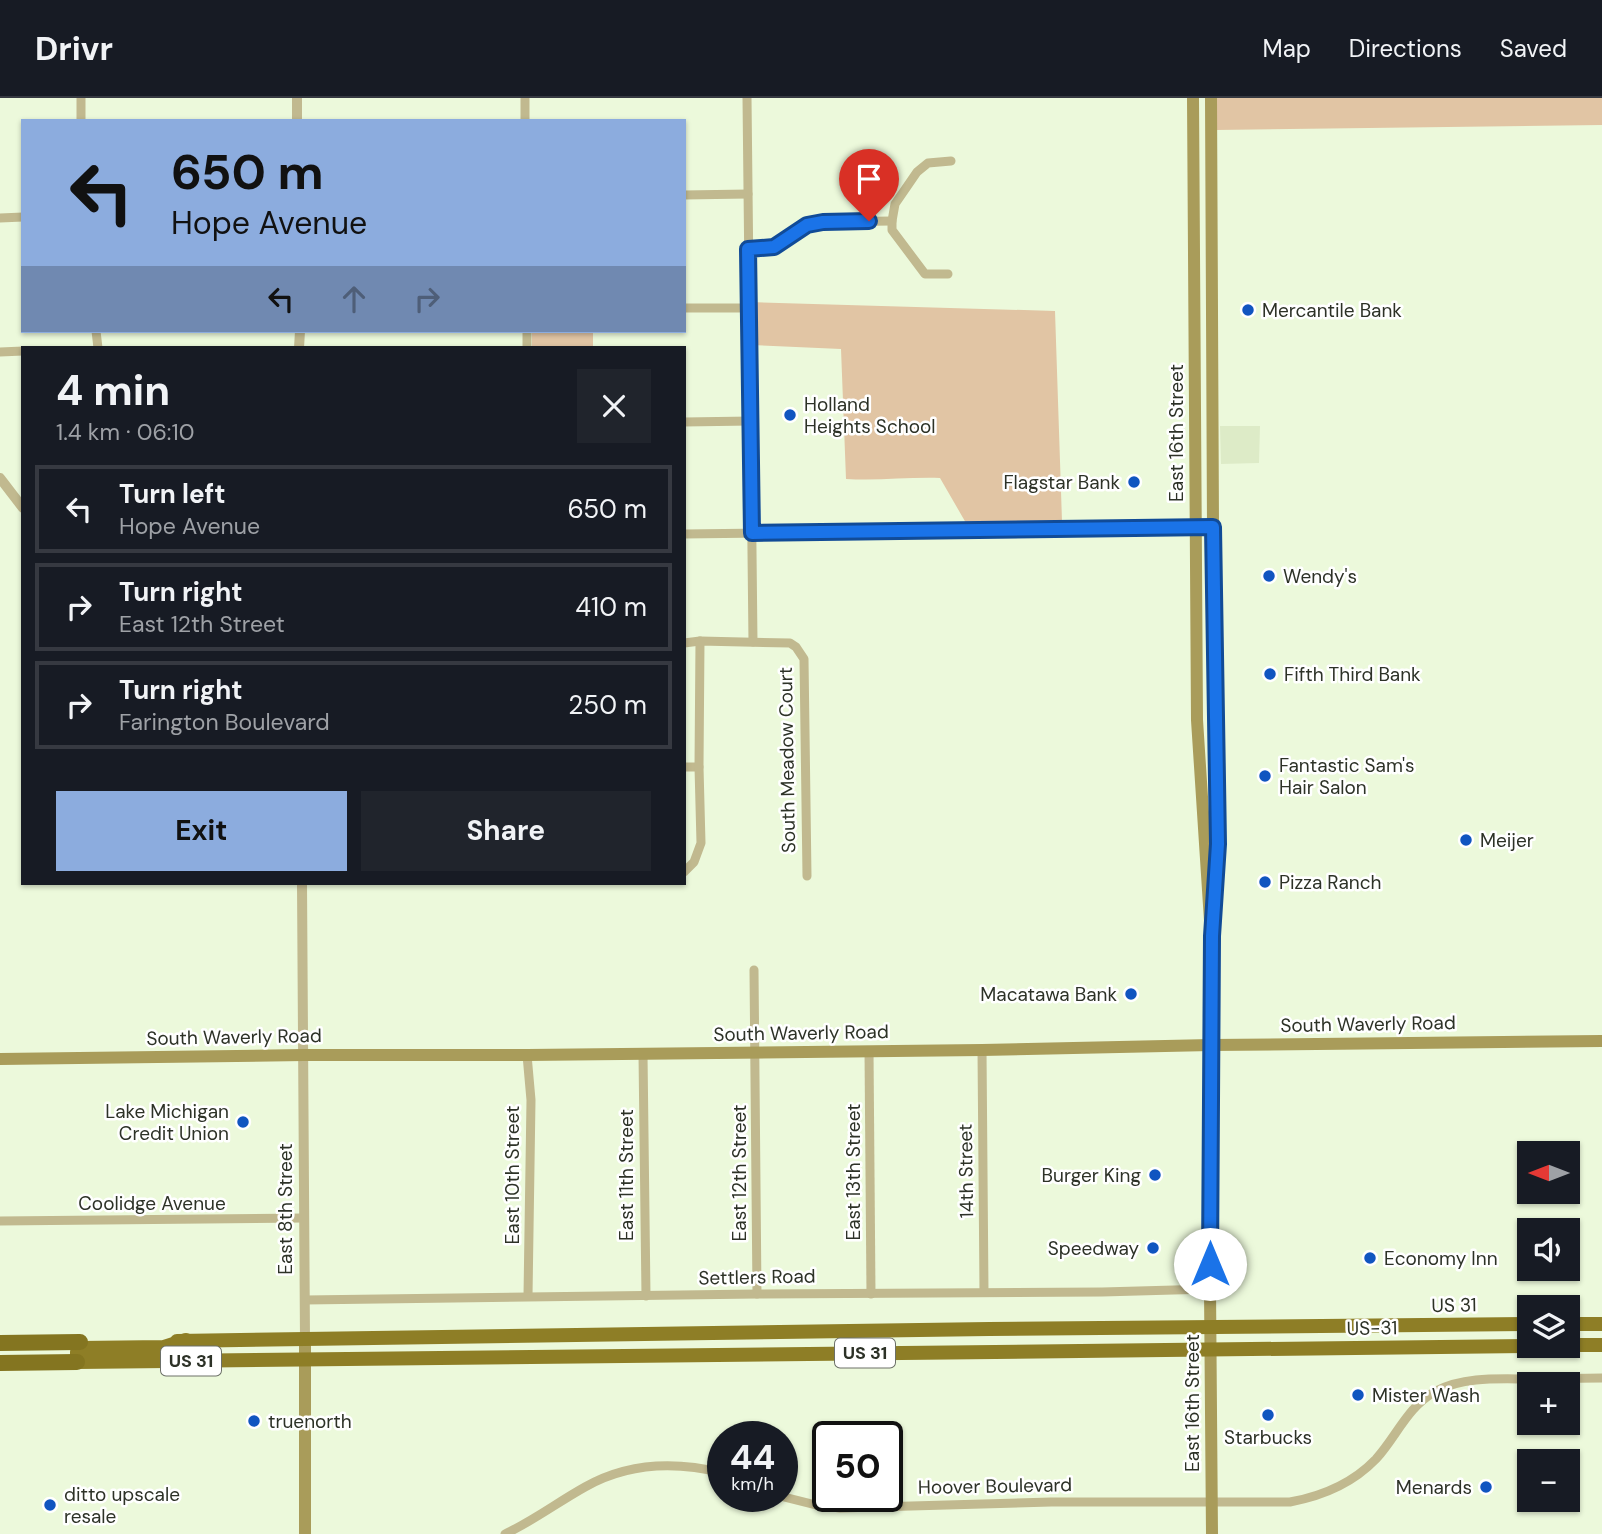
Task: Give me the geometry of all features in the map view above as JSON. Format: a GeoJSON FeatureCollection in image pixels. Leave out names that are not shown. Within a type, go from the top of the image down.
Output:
{"type":"FeatureCollection","features":[{"type":"Feature","properties":{"kind":"highway","name":"US 31"},"geometry":{"type":"LineString","coordinates":[[0,1343],[1517,1324]]}},
{"type":"Feature","properties":{"kind":"highway"},"geometry":{"type":"LineString","coordinates":[[1580,1324],[1602,1324]]}},
{"type":"Feature","properties":{"kind":"highway"},"geometry":{"type":"LineString","coordinates":[[1437,1347],[1450,1335],[1451,1325]]}},
{"type":"Feature","properties":{"kind":"highway"},"geometry":{"type":"LineString","coordinates":[[989,1329],[989,1352]]}},
{"type":"Feature","properties":{"kind":"highway"},"geometry":{"type":"LineString","coordinates":[[520,1357],[529,1348],[531,1336]]}},
{"type":"Feature","properties":{"kind":"highway"},"geometry":{"type":"LineString","coordinates":[[77,1362],[80,1348],[164,1347],[186,1340]]}},
{"type":"Feature","properties":{"kind":"highway"},"geometry":{"type":"LineString","coordinates":[[1580,1345],[1602,1345]]}},
{"type":"Feature","properties":{"kind":"highway","name":"US-31"},"geometry":{"type":"LineString","coordinates":[[1211,1349],[1517,1346]]}},
{"type":"Feature","properties":{"kind":"highway","name":"US 31"},"geometry":{"type":"LineString","coordinates":[[0,1363],[1211,1349]]}},
{"type":"Feature","properties":{"kind":"main road","name":"East 16th Street"},"geometry":{"type":"LineString","coordinates":[[1193,98],[1197,720],[1212,936]]}},
{"type":"Feature","properties":{"kind":"main road","name":"East 16th Street"},"geometry":{"type":"LineString","coordinates":[[1211,98],[1218,844],[1212,936],[1211,1045],[1212,1534]]}},
{"type":"Feature","properties":{"kind":"main road","name":"South Waverly Road"},"geometry":{"type":"LineString","coordinates":[[0,1059],[643,1054],[1602,1041]]}},
{"type":"Feature","properties":{"kind":"main road","name":"East 8th Street"},"geometry":{"type":"LineString","coordinates":[[305,1340],[305,1534]]}},
{"type":"Feature","properties":{"kind":"street"},"geometry":{"type":"LineString","coordinates":[[80,98],[81,119]]}},
{"type":"Feature","properties":{"kind":"street"},"geometry":{"type":"LineString","coordinates":[[297,98],[297,119]]}},
{"type":"Feature","properties":{"kind":"street"},"geometry":{"type":"LineString","coordinates":[[525,98],[525,119]]}},
{"type":"Feature","properties":{"kind":"street"},"geometry":{"type":"LineString","coordinates":[[747,98],[754,642]]}},
{"type":"Feature","properties":{"kind":"street"},"geometry":{"type":"LineString","coordinates":[[947,274],[925,274],[892,230],[891,221],[895,204],[917,172],[928,163],[951,162]]}},
{"type":"Feature","properties":{"kind":"street"},"geometry":{"type":"LineString","coordinates":[[686,195],[748,194]]}},
{"type":"Feature","properties":{"kind":"street"},"geometry":{"type":"LineString","coordinates":[[0,218],[21,217]]}},
{"type":"Feature","properties":{"kind":"street"},"geometry":{"type":"LineString","coordinates":[[748,249],[774,247],[807,225],[823,222],[891,221]]}},
{"type":"Feature","properties":{"kind":"street"},"geometry":{"type":"LineString","coordinates":[[686,308],[749,308]]}},
{"type":"Feature","properties":{"kind":"street"},"geometry":{"type":"LineString","coordinates":[[0,352],[21,351]]}},
{"type":"Feature","properties":{"kind":"street"},"geometry":{"type":"LineString","coordinates":[[686,422],[751,421]]}},
{"type":"Feature","properties":{"kind":"street"},"geometry":{"type":"LineString","coordinates":[[0,478],[21,505]]}},
{"type":"Feature","properties":{"kind":"street"},"geometry":{"type":"LineString","coordinates":[[686,534],[1213,527]]}},
{"type":"Feature","properties":{"kind":"street"},"geometry":{"type":"LineString","coordinates":[[686,870],[694,862],[701,843],[700,641]]}},
{"type":"Feature","properties":{"kind":"street","name":"South Meadow Court"},"geometry":{"type":"LineString","coordinates":[[686,643],[790,643],[804,659],[807,876]]}},
{"type":"Feature","properties":{"kind":"street"},"geometry":{"type":"LineString","coordinates":[[686,767],[699,766]]}},
{"type":"Feature","properties":{"kind":"street","name":"East 8th Street"},"geometry":{"type":"LineString","coordinates":[[302,885],[305,1340]]}},
{"type":"Feature","properties":{"kind":"street","name":"East 12th Street"},"geometry":{"type":"LineString","coordinates":[[754,970],[757,1294]]}},
{"type":"Feature","properties":{"kind":"street","name":"14th Street"},"geometry":{"type":"LineString","coordinates":[[982,1050],[985,1292]]}},
{"type":"Feature","properties":{"kind":"street","name":"East 13th Street"},"geometry":{"type":"LineString","coordinates":[[869,1051],[871,1294]]}},
{"type":"Feature","properties":{"kind":"street","name":"East 11th Street"},"geometry":{"type":"LineString","coordinates":[[643,1054],[646,1296]]}},
{"type":"Feature","properties":{"kind":"street","name":"East 10th Street"},"geometry":{"type":"LineString","coordinates":[[527,1055],[531,1100],[528,1296]]}},
{"type":"Feature","properties":{"kind":"street","name":"Coolidge Avenue"},"geometry":{"type":"LineString","coordinates":[[0,1221],[304,1218]]}},
{"type":"Feature","properties":{"kind":"street","name":"Settlers Road"},"geometry":{"type":"LineString","coordinates":[[304,1300],[1210,1289]]}},
{"type":"Feature","properties":{"kind":"street","name":"Hoover Boulevard"},"geometry":{"type":"LineString","coordinates":[[798,1500],[840,1508],[1051,1502],[1290,1502],[1317,1496],[1348,1481],[1377,1458],[1407,1416],[1424,1399],[1459,1382],[1602,1378]]}},
{"type":"Feature","properties":{"kind":"street"},"geometry":{"type":"LineString","coordinates":[[505,1534],[584,1487],[625,1470],[650,1465],[707,1469]]}},
{"type":"Feature","properties":{"kind":"shaded area"},"geometry":{"type":"Polygon","coordinates":[[[1216,98],[1602,98],[1602,125],[1216,130],[1216,98]]]}},
{"type":"Feature","properties":{"kind":"shaded area"},"geometry":{"type":"Polygon","coordinates":[[[749,302],[1055,311],[1062,521],[966,523],[940,478],[846,479],[841,349],[750,345],[749,302]]]}},
{"type":"Feature","properties":{"kind":"shaded area"},"geometry":{"type":"Polygon","coordinates":[[[532,333],[593,333],[593,346],[532,346],[532,333]]]}},
{"type":"Feature","properties":{"kind":"shaded area"},"geometry":{"type":"Polygon","coordinates":[[[1220,426],[1260,426],[1259,463],[1221,464],[1220,426]]]}},
{"type":"Feature","properties":{"kind":"place","name":"Mercantile Bank"},"geometry":{"type":"Point","coordinates":[1248,310]}},
{"type":"Feature","properties":{"kind":"place","name":"Holland Heights School"},"geometry":{"type":"Point","coordinates":[790,415]}},
{"type":"Feature","properties":{"kind":"place","name":"Flagstar Bank"},"geometry":{"type":"Point","coordinates":[1134,482]}},
{"type":"Feature","properties":{"kind":"place","name":"Wendy's"},"geometry":{"type":"Point","coordinates":[1269,576]}},
{"type":"Feature","properties":{"kind":"place","name":"Fifth Third Bank"},"geometry":{"type":"Point","coordinates":[1270,674]}},
{"type":"Feature","properties":{"kind":"place","name":"Fantastic Sam's Hair Salon"},"geometry":{"type":"Point","coordinates":[1265,776]}},
{"type":"Feature","properties":{"kind":"place","name":"Meijer"},"geometry":{"type":"Point","coordinates":[1466,840]}},
{"type":"Feature","properties":{"kind":"place","name":"Pizza Ranch"},"geometry":{"type":"Point","coordinates":[1265,882]}},
{"type":"Feature","properties":{"kind":"place","name":"Macatawa Bank"},"geometry":{"type":"Point","coordinates":[1131,994]}},
{"type":"Feature","properties":{"kind":"place","name":"Lake Michigan Credit Union"},"geometry":{"type":"Point","coordinates":[243,1122]}},
{"type":"Feature","properties":{"kind":"place","name":"Burger King"},"geometry":{"type":"Point","coordinates":[1155,1175]}},
{"type":"Feature","properties":{"kind":"place","name":"Speedway"},"geometry":{"type":"Point","coordinates":[1153,1248]}},
{"type":"Feature","properties":{"kind":"place","name":"Economy Inn"},"geometry":{"type":"Point","coordinates":[1370,1258]}},
{"type":"Feature","properties":{"kind":"place","name":"Mister Wash"},"geometry":{"type":"Point","coordinates":[1358,1395]}},
{"type":"Feature","properties":{"kind":"place","name":"Starbucks"},"geometry":{"type":"Point","coordinates":[1268,1415]}},
{"type":"Feature","properties":{"kind":"place","name":"truenorth"},"geometry":{"type":"Point","coordinates":[254,1421]}},
{"type":"Feature","properties":{"kind":"place","name":"Menards"},"geometry":{"type":"Point","coordinates":[1486,1487]}},
{"type":"Feature","properties":{"kind":"place","name":"ditto upscale resale"},"geometry":{"type":"Point","coordinates":[50,1505]}},
{"type":"Feature","properties":{"kind":"route"},"geometry":{"type":"LineString","coordinates":[[869,221],[807,225],[774,247],[748,249],[752,533],[1213,527],[1218,844],[1212,936],[1210,1264]]}}]}
